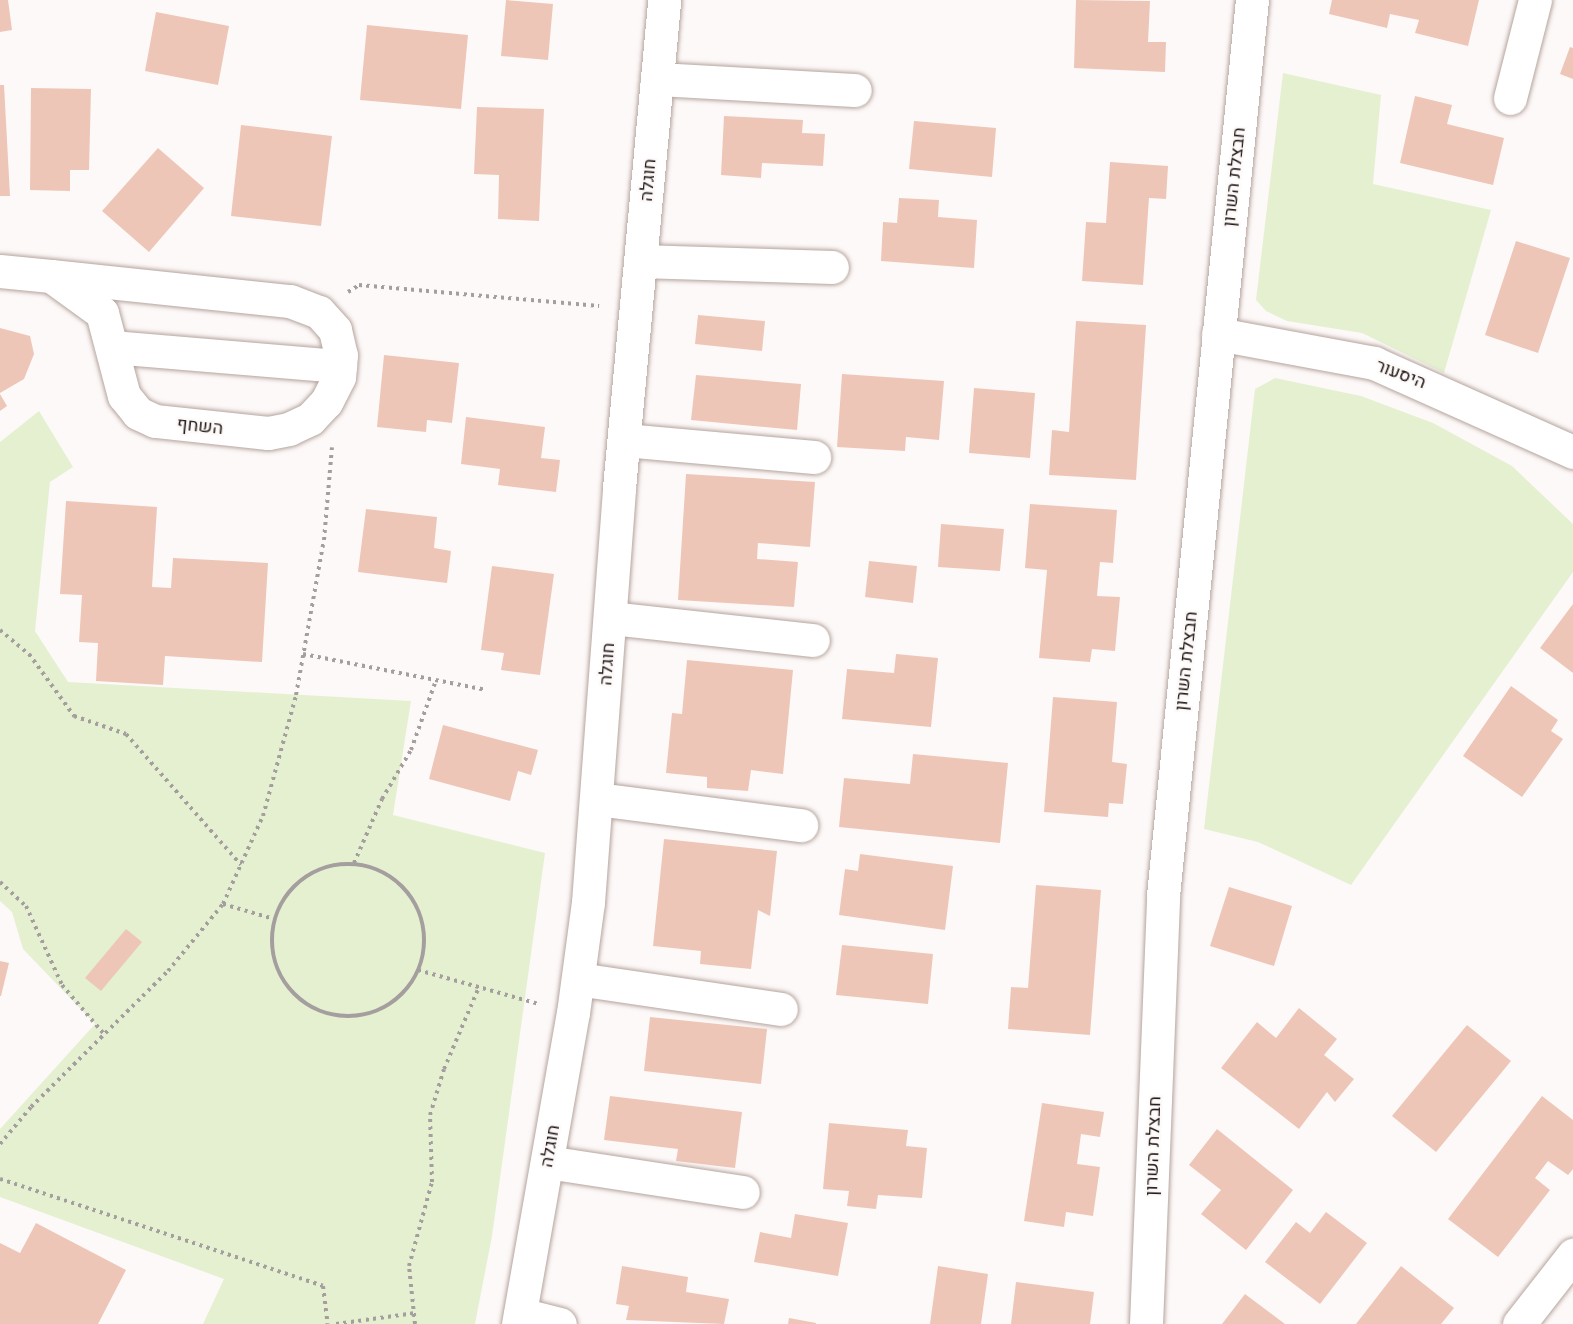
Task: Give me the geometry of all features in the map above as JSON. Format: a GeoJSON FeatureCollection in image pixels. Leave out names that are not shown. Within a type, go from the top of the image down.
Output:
{"type":"FeatureCollection","features":[{"type":"Feature","properties":{"kind":"street","name":"חוגלה"},"geometry":{"type":"LineString","coordinates":[[519,1319],[578,979],[597,799],[624,440],[664,0]]}},
{"type":"Feature","properties":{"kind":"street","name":"חבצלת השרון"},"geometry":{"type":"LineString","coordinates":[[1146,1324],[1163,896],[1252,0]]}},
{"type":"Feature","properties":{"kind":"street"},"geometry":{"type":"LineString","coordinates":[[1510,98],[1535,0]]}},
{"type":"Feature","properties":{"kind":"street"},"geometry":{"type":"LineString","coordinates":[[657,79],[855,90]]}},
{"type":"Feature","properties":{"kind":"street"},"geometry":{"type":"LineString","coordinates":[[640,261],[832,267]]}},
{"type":"Feature","properties":{"kind":"street"},"geometry":{"type":"LineString","coordinates":[[0,271],[290,301],[319,312]]}},
{"type":"Feature","properties":{"kind":"street","name":"השחף"},"geometry":{"type":"LineString","coordinates":[[51,276],[102,314],[124,396],[138,413],[155,421],[268,433],[289,429],[310,419],[326,402],[340,366],[335,330],[319,312]]}},
{"type":"Feature","properties":{"kind":"street","name":"היסעור"},"geometry":{"type":"LineString","coordinates":[[1218,334],[1374,363],[1573,452]]}},
{"type":"Feature","properties":{"kind":"street"},"geometry":{"type":"LineString","coordinates":[[112,347],[340,366]]}},
{"type":"Feature","properties":{"kind":"street"},"geometry":{"type":"LineString","coordinates":[[624,440],[814,457]]}},
{"type":"Feature","properties":{"kind":"street"},"geometry":{"type":"LineString","coordinates":[[610,618],[813,640]]}},
{"type":"Feature","properties":{"kind":"street"},"geometry":{"type":"LineString","coordinates":[[597,799],[801,825]]}},
{"type":"Feature","properties":{"kind":"street"},"geometry":{"type":"LineString","coordinates":[[578,979],[781,1009]]}},
{"type":"Feature","properties":{"kind":"street"},"geometry":{"type":"LineString","coordinates":[[547,1162],[743,1192]]}},
{"type":"Feature","properties":{"kind":"street"},"geometry":{"type":"LineString","coordinates":[[1519,1324],[1573,1255]]}},
{"type":"Feature","properties":{"kind":"street"},"geometry":{"type":"LineString","coordinates":[[519,1319],[560,1324]]}},
{"type":"Feature","properties":{"kind":"path"},"geometry":{"type":"LineString","coordinates":[[319,312],[358,285],[636,309]]}},
{"type":"Feature","properties":{"kind":"path"},"geometry":{"type":"LineString","coordinates":[[0,1143],[31,1107],[168,970],[223,904],[241,866],[263,816],[303,654],[324,540],[333,435]]}},
{"type":"Feature","properties":{"kind":"path"},"geometry":{"type":"LineString","coordinates":[[0,630],[28,654],[74,716],[126,734],[241,866]]}},
{"type":"Feature","properties":{"kind":"path"},"geometry":{"type":"LineString","coordinates":[[303,654],[487,690]]}},
{"type":"Feature","properties":{"kind":"path"},"geometry":{"type":"LineString","coordinates":[[354,863],[382,799],[411,750],[436,680]]}},
{"type":"Feature","properties":{"kind":"path"},"geometry":{"type":"LineString","coordinates":[[354,863],[379,869],[402,884],[417,905],[425,930],[418,970],[399,998],[378,1011],[354,1017],[329,1015],[307,1005],[289,989],[276,967],[272,943],[274,919],[286,895],[304,877],[328,865],[354,863]]}},
{"type":"Feature","properties":{"kind":"path"},"geometry":{"type":"LineString","coordinates":[[0,882],[26,906],[62,985],[104,1034]]}},
{"type":"Feature","properties":{"kind":"path"},"geometry":{"type":"LineString","coordinates":[[223,904],[274,919]]}},
{"type":"Feature","properties":{"kind":"path"},"geometry":{"type":"LineString","coordinates":[[418,970],[573,1013]]}},
{"type":"Feature","properties":{"kind":"path"},"geometry":{"type":"LineString","coordinates":[[415,1324],[409,1266],[432,1182],[430,1115],[444,1069],[479,987]]}},
{"type":"Feature","properties":{"kind":"path"},"geometry":{"type":"LineString","coordinates":[[0,1179],[323,1286],[328,1324]]}},
{"type":"Feature","properties":{"kind":"path"},"geometry":{"type":"LineString","coordinates":[[336,1324],[415,1313]]}},
{"type":"Feature","properties":{"kind":"green space"},"geometry":{"type":"Polygon","coordinates":[[[1283,73],[1381,95],[1373,184],[1491,210],[1444,373],[1362,333],[1287,321],[1266,311],[1256,300],[1283,73]]]}},
{"type":"Feature","properties":{"kind":"green space"},"geometry":{"type":"Polygon","coordinates":[[[1275,378],[1361,396],[1433,423],[1512,466],[1573,524],[1573,572],[1351,885],[1258,842],[1204,829],[1255,389],[1275,378]]]}},
{"type":"Feature","properties":{"kind":"green space"},"geometry":{"type":"Polygon","coordinates":[[[39,411],[73,467],[50,482],[35,631],[68,682],[411,701],[393,815],[545,853],[492,1236],[475,1324],[203,1324],[224,1279],[0,1197],[0,1129],[95,1024],[23,949],[12,912],[0,901],[0,442],[39,411]]]}},
{"type":"Feature","properties":{"kind":"building"},"geometry":{"type":"Polygon","coordinates":[[[0,0],[8,0],[12,30],[0,32],[0,0]]]}},
{"type":"Feature","properties":{"kind":"building"},"geometry":{"type":"Polygon","coordinates":[[[506,0],[553,4],[548,60],[501,56],[506,0]]]}},
{"type":"Feature","properties":{"kind":"building"},"geometry":{"type":"Polygon","coordinates":[[[1076,0],[1150,1],[1148,42],[1166,42],[1165,72],[1074,68],[1076,0]]]}},
{"type":"Feature","properties":{"kind":"building"},"geometry":{"type":"Polygon","coordinates":[[[1332,0],[1479,0],[1468,46],[1415,33],[1419,20],[1390,14],[1387,28],[1329,14],[1332,0]]]}},
{"type":"Feature","properties":{"kind":"building"},"geometry":{"type":"Polygon","coordinates":[[[156,12],[229,26],[218,85],[145,71],[156,12]]]}},
{"type":"Feature","properties":{"kind":"building"},"geometry":{"type":"Polygon","coordinates":[[[367,25],[468,35],[461,109],[360,100],[367,25]]]}},
{"type":"Feature","properties":{"kind":"building"},"geometry":{"type":"Polygon","coordinates":[[[1570,47],[1573,48],[1573,79],[1560,74],[1570,47]]]}},
{"type":"Feature","properties":{"kind":"building"},"geometry":{"type":"Polygon","coordinates":[[[0,85],[4,85],[10,196],[0,196],[0,85]]]}},
{"type":"Feature","properties":{"kind":"building"},"geometry":{"type":"Polygon","coordinates":[[[31,88],[91,89],[89,170],[70,170],[70,191],[30,190],[31,88]]]}},
{"type":"Feature","properties":{"kind":"building"},"geometry":{"type":"Polygon","coordinates":[[[1415,96],[1452,105],[1447,124],[1504,138],[1493,185],[1400,163],[1415,96]]]}},
{"type":"Feature","properties":{"kind":"building"},"geometry":{"type":"Polygon","coordinates":[[[477,107],[544,109],[539,221],[498,219],[499,175],[474,174],[477,107]]]}},
{"type":"Feature","properties":{"kind":"building"},"geometry":{"type":"Polygon","coordinates":[[[724,116],[803,120],[802,133],[825,134],[823,166],[762,163],[761,178],[721,175],[724,116]]]}},
{"type":"Feature","properties":{"kind":"building"},"geometry":{"type":"Polygon","coordinates":[[[914,121],[996,128],[992,177],[909,169],[914,121]]]}},
{"type":"Feature","properties":{"kind":"building"},"geometry":{"type":"Polygon","coordinates":[[[241,125],[332,136],[321,226],[231,216],[241,125]]]}},
{"type":"Feature","properties":{"kind":"building"},"geometry":{"type":"Polygon","coordinates":[[[158,148],[204,188],[149,252],[102,211],[158,148]]]}},
{"type":"Feature","properties":{"kind":"building"},"geometry":{"type":"Polygon","coordinates":[[[1110,162],[1168,166],[1166,199],[1149,198],[1143,285],[1082,281],[1086,222],[1106,223],[1110,162]]]}},
{"type":"Feature","properties":{"kind":"building"},"geometry":{"type":"Polygon","coordinates":[[[899,198],[939,200],[938,217],[977,220],[974,268],[881,261],[883,222],[897,223],[899,198]]]}},
{"type":"Feature","properties":{"kind":"building"},"geometry":{"type":"Polygon","coordinates":[[[1516,241],[1570,258],[1538,353],[1485,335],[1516,241]]]}},
{"type":"Feature","properties":{"kind":"building"},"geometry":{"type":"Polygon","coordinates":[[[698,315],[765,321],[762,351],[695,344],[698,315]]]}},
{"type":"Feature","properties":{"kind":"building"},"geometry":{"type":"Polygon","coordinates":[[[1076,321],[1146,325],[1136,480],[1049,475],[1052,430],[1069,432],[1076,321]]]}},
{"type":"Feature","properties":{"kind":"building"},"geometry":{"type":"Polygon","coordinates":[[[0,328],[30,336],[34,354],[24,379],[0,393],[0,328]]]}},
{"type":"Feature","properties":{"kind":"building"},"geometry":{"type":"Polygon","coordinates":[[[384,355],[459,363],[452,423],[427,420],[426,432],[377,427],[384,355]]]}},
{"type":"Feature","properties":{"kind":"building"},"geometry":{"type":"Polygon","coordinates":[[[842,374],[944,381],[939,440],[906,437],[905,451],[837,447],[842,374]]]}},
{"type":"Feature","properties":{"kind":"building"},"geometry":{"type":"Polygon","coordinates":[[[696,375],[801,384],[797,430],[691,420],[696,375]]]}},
{"type":"Feature","properties":{"kind":"building"},"geometry":{"type":"Polygon","coordinates":[[[974,388],[1035,393],[1030,458],[969,453],[974,388]]]}},
{"type":"Feature","properties":{"kind":"building"},"geometry":{"type":"Polygon","coordinates":[[[0,394],[7,406],[0,411],[0,394]]]}},
{"type":"Feature","properties":{"kind":"building"},"geometry":{"type":"Polygon","coordinates":[[[466,417],[545,427],[541,458],[560,460],[556,492],[498,485],[500,469],[461,464],[466,417]]]}},
{"type":"Feature","properties":{"kind":"building"},"geometry":{"type":"Polygon","coordinates":[[[686,474],[815,482],[810,547],[758,543],[757,559],[798,562],[794,607],[678,600],[686,474]]]}},
{"type":"Feature","properties":{"kind":"building"},"geometry":{"type":"Polygon","coordinates":[[[66,501],[157,507],[152,587],[171,588],[173,558],[268,563],[262,662],[165,656],[163,685],[96,681],[98,643],[79,642],[82,595],[60,594],[66,501]]]}},
{"type":"Feature","properties":{"kind":"building"},"geometry":{"type":"Polygon","coordinates":[[[1030,504],[1117,510],[1113,563],[1100,562],[1097,596],[1120,597],[1115,651],[1092,649],[1090,662],[1039,658],[1047,570],[1025,568],[1030,504]]]}},
{"type":"Feature","properties":{"kind":"building"},"geometry":{"type":"Polygon","coordinates":[[[366,509],[437,517],[434,548],[451,551],[447,583],[358,572],[366,509]]]}},
{"type":"Feature","properties":{"kind":"building"},"geometry":{"type":"Polygon","coordinates":[[[941,524],[1004,529],[1000,571],[938,567],[941,524]]]}},
{"type":"Feature","properties":{"kind":"building"},"geometry":{"type":"Polygon","coordinates":[[[869,561],[917,566],[913,603],[865,597],[869,561]]]}},
{"type":"Feature","properties":{"kind":"building"},"geometry":{"type":"Polygon","coordinates":[[[492,566],[554,574],[540,675],[501,670],[504,653],[481,650],[492,566]]]}},
{"type":"Feature","properties":{"kind":"building"},"geometry":{"type":"Polygon","coordinates":[[[1573,604],[1573,673],[1540,648],[1573,604]]]}},
{"type":"Feature","properties":{"kind":"building"},"geometry":{"type":"Polygon","coordinates":[[[896,654],[938,658],[931,727],[842,719],[847,669],[894,673],[896,654]]]}},
{"type":"Feature","properties":{"kind":"building"},"geometry":{"type":"Polygon","coordinates":[[[687,660],[793,670],[783,774],[751,770],[748,791],[707,788],[707,777],[666,773],[672,713],[682,714],[687,660]]]}},
{"type":"Feature","properties":{"kind":"building"},"geometry":{"type":"Polygon","coordinates":[[[1511,686],[1558,720],[1551,731],[1563,739],[1522,797],[1463,756],[1511,686]]]}},
{"type":"Feature","properties":{"kind":"building"},"geometry":{"type":"Polygon","coordinates":[[[1053,697],[1117,702],[1112,762],[1127,764],[1123,804],[1109,803],[1108,817],[1044,812],[1053,697]]]}},
{"type":"Feature","properties":{"kind":"building"},"geometry":{"type":"Polygon","coordinates":[[[443,725],[538,750],[531,775],[518,771],[510,801],[429,779],[443,725]]]}},
{"type":"Feature","properties":{"kind":"building"},"geometry":{"type":"Polygon","coordinates":[[[913,754],[1008,763],[1000,843],[839,827],[844,778],[910,784],[913,754]]]}},
{"type":"Feature","properties":{"kind":"building"},"geometry":{"type":"Polygon","coordinates":[[[664,839],[777,851],[770,916],[758,910],[751,969],[700,964],[701,951],[653,946],[664,839]]]}},
{"type":"Feature","properties":{"kind":"building"},"geometry":{"type":"Polygon","coordinates":[[[860,854],[953,866],[945,930],[839,915],[845,869],[858,871],[860,854]]]}},
{"type":"Feature","properties":{"kind":"building"},"geometry":{"type":"Polygon","coordinates":[[[1036,885],[1101,890],[1090,1035],[1008,1029],[1011,987],[1028,988],[1036,885]]]}},
{"type":"Feature","properties":{"kind":"building"},"geometry":{"type":"Polygon","coordinates":[[[1229,887],[1292,906],[1274,966],[1210,946],[1229,887]]]}},
{"type":"Feature","properties":{"kind":"building"},"geometry":{"type":"Polygon","coordinates":[[[126,929],[142,942],[101,991],[85,978],[126,929]]]}},
{"type":"Feature","properties":{"kind":"building"},"geometry":{"type":"Polygon","coordinates":[[[842,945],[933,954],[928,1004],[836,995],[842,945]]]}},
{"type":"Feature","properties":{"kind":"building"},"geometry":{"type":"Polygon","coordinates":[[[0,961],[9,963],[1,996],[0,996],[0,961]]]}},
{"type":"Feature","properties":{"kind":"building"},"geometry":{"type":"Polygon","coordinates":[[[1299,1008],[1337,1039],[1324,1055],[1354,1079],[1335,1102],[1327,1092],[1299,1129],[1221,1068],[1257,1022],[1276,1038],[1299,1008]]]}},
{"type":"Feature","properties":{"kind":"building"},"geometry":{"type":"Polygon","coordinates":[[[650,1017],[767,1029],[761,1084],[644,1071],[650,1017]]]}},
{"type":"Feature","properties":{"kind":"building"},"geometry":{"type":"Polygon","coordinates":[[[1467,1025],[1511,1061],[1436,1152],[1392,1116],[1467,1025]]]}},
{"type":"Feature","properties":{"kind":"building"},"geometry":{"type":"Polygon","coordinates":[[[610,1096],[742,1112],[735,1168],[676,1161],[678,1149],[604,1140],[610,1096]]]}},
{"type":"Feature","properties":{"kind":"building"},"geometry":{"type":"Polygon","coordinates":[[[1542,1096],[1573,1120],[1573,1169],[1568,1175],[1548,1161],[1535,1178],[1550,1190],[1498,1257],[1448,1219],[1542,1096]]]}},
{"type":"Feature","properties":{"kind":"building"},"geometry":{"type":"Polygon","coordinates":[[[1042,1103],[1104,1112],[1100,1137],[1081,1134],[1077,1164],[1100,1167],[1093,1216],[1066,1212],[1064,1227],[1024,1221],[1042,1103]]]}},
{"type":"Feature","properties":{"kind":"building"},"geometry":{"type":"Polygon","coordinates":[[[829,1123],[908,1130],[906,1146],[927,1148],[922,1198],[878,1195],[876,1209],[847,1206],[849,1191],[823,1189],[829,1123]]]}},
{"type":"Feature","properties":{"kind":"building"},"geometry":{"type":"Polygon","coordinates":[[[1217,1129],[1293,1190],[1246,1250],[1201,1214],[1221,1190],[1189,1165],[1217,1129]]]}},
{"type":"Feature","properties":{"kind":"building"},"geometry":{"type":"Polygon","coordinates":[[[1326,1212],[1367,1243],[1320,1304],[1265,1262],[1296,1222],[1310,1233],[1326,1212]]]}},
{"type":"Feature","properties":{"kind":"building"},"geometry":{"type":"Polygon","coordinates":[[[795,1214],[848,1223],[838,1276],[754,1262],[760,1232],[791,1238],[795,1214]]]}},
{"type":"Feature","properties":{"kind":"building"},"geometry":{"type":"Polygon","coordinates":[[[36,1223],[126,1270],[98,1324],[0,1324],[0,1243],[20,1253],[36,1223]]]}},
{"type":"Feature","properties":{"kind":"building"},"geometry":{"type":"Polygon","coordinates":[[[622,1266],[688,1277],[686,1292],[729,1299],[724,1324],[626,1320],[629,1306],[616,1304],[622,1266]]]}},
{"type":"Feature","properties":{"kind":"building"},"geometry":{"type":"Polygon","coordinates":[[[938,1266],[988,1274],[981,1324],[930,1324],[938,1266]]]}},
{"type":"Feature","properties":{"kind":"building"},"geometry":{"type":"Polygon","coordinates":[[[1401,1266],[1454,1308],[1441,1324],[1356,1324],[1401,1266]]]}},
{"type":"Feature","properties":{"kind":"building"},"geometry":{"type":"Polygon","coordinates":[[[1016,1282],[1094,1292],[1090,1324],[1011,1324],[1016,1282]]]}},
{"type":"Feature","properties":{"kind":"building"},"geometry":{"type":"Polygon","coordinates":[[[1245,1294],[1285,1324],[1222,1324],[1245,1294]]]}},
{"type":"Feature","properties":{"kind":"building"},"geometry":{"type":"Polygon","coordinates":[[[789,1318],[816,1323],[816,1324],[788,1324],[789,1318]]]}}]}
